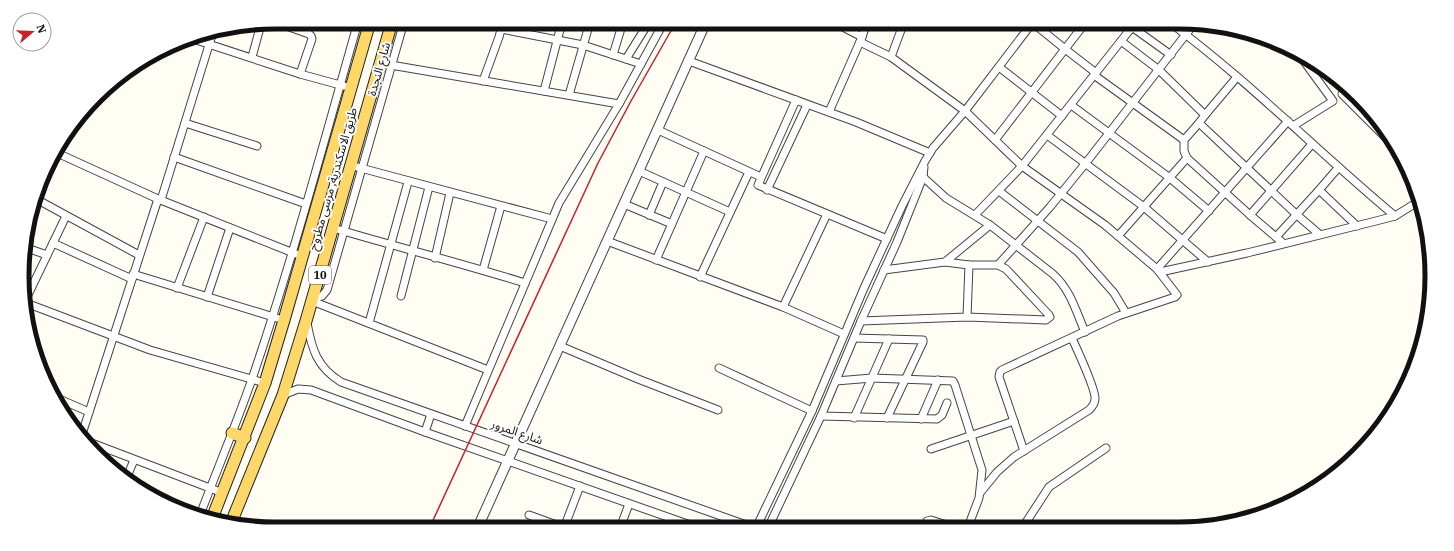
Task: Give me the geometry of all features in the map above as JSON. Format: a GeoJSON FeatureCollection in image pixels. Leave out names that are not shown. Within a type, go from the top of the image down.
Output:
{"type":"FeatureCollection","features":[{"type":"Feature","properties":{"kind":"main road","name":"طريق الاسكندرية, مرسى مطروح"},"geometry":{"type":"LineString","coordinates":[[213,514],[265,384],[368,29]]}},
{"type":"Feature","properties":{"kind":"main road","name":"طريق الاسكندرية, مرسى مطروح"},"geometry":{"type":"LineString","coordinates":[[234,518],[282,395],[338,230],[356,167],[380,63],[390,29]]}},
{"type":"Feature","properties":{"kind":"main road"},"geometry":{"type":"LineString","coordinates":[[232,433],[244,438]]}},
{"type":"Feature","properties":{"kind":"street"},"geometry":{"type":"LineString","coordinates":[[295,29],[309,34],[312,39],[300,74]]}},
{"type":"Feature","properties":{"kind":"street"},"geometry":{"type":"LineString","coordinates":[[202,511],[252,380],[292,253],[356,29]]}},
{"type":"Feature","properties":{"kind":"street","name":"شارع النجدة"},"geometry":{"type":"LineString","coordinates":[[356,167],[402,29]]}},
{"type":"Feature","properties":{"kind":"street"},"geometry":{"type":"LineString","coordinates":[[483,81],[501,29]]}},
{"type":"Feature","properties":{"kind":"street"},"geometry":{"type":"LineString","coordinates":[[515,29],[584,45],[641,64]]}},
{"type":"Feature","properties":{"kind":"street"},"geometry":{"type":"LineString","coordinates":[[544,91],[560,29]]}},
{"type":"Feature","properties":{"kind":"street"},"geometry":{"type":"LineString","coordinates":[[569,96],[588,29]]}},
{"type":"Feature","properties":{"kind":"street"},"geometry":{"type":"LineString","coordinates":[[613,55],[621,29]]}},
{"type":"Feature","properties":{"kind":"street"},"geometry":{"type":"LineString","coordinates":[[626,59],[645,29]]}},
{"type":"Feature","properties":{"kind":"street"},"geometry":{"type":"LineString","coordinates":[[465,426],[559,204],[619,104],[660,29]]}},
{"type":"Feature","properties":{"kind":"street"},"geometry":{"type":"LineString","coordinates":[[480,522],[606,241],[704,29]]}},
{"type":"Feature","properties":{"kind":"street"},"geometry":{"type":"LineString","coordinates":[[844,29],[891,57],[964,111],[1022,166],[1118,236],[1159,270],[1176,293],[1176,296],[1126,313],[1004,368],[1000,372],[999,377],[1024,451]]}},
{"type":"Feature","properties":{"kind":"street"},"geometry":{"type":"LineString","coordinates":[[829,112],[865,29]]}},
{"type":"Feature","properties":{"kind":"street"},"geometry":{"type":"LineString","coordinates":[[891,57],[901,29]]}},
{"type":"Feature","properties":{"kind":"street"},"geometry":{"type":"LineString","coordinates":[[758,522],[812,411],[844,334],[902,206],[925,161],[1028,29]]}},
{"type":"Feature","properties":{"kind":"street"},"geometry":{"type":"LineString","coordinates":[[1040,29],[1095,74],[1184,140]]}},
{"type":"Feature","properties":{"kind":"street"},"geometry":{"type":"LineString","coordinates":[[994,140],[1081,29]]}},
{"type":"Feature","properties":{"kind":"street"},"geometry":{"type":"LineString","coordinates":[[975,215],[1022,166],[1131,29]]}},
{"type":"Feature","properties":{"kind":"street"},"geometry":{"type":"LineString","coordinates":[[1137,29],[1171,55]]}},
{"type":"Feature","properties":{"kind":"street"},"geometry":{"type":"LineString","coordinates":[[1178,29],[1237,77],[1291,124],[1338,168],[1395,216]]}},
{"type":"Feature","properties":{"kind":"street"},"geometry":{"type":"LineString","coordinates":[[252,57],[259,30]]}},
{"type":"Feature","properties":{"kind":"street"},"geometry":{"type":"LineString","coordinates":[[998,265],[1085,164],[1190,30]]}},
{"type":"Feature","properties":{"kind":"street"},"geometry":{"type":"LineString","coordinates":[[83,430],[133,276],[174,157],[211,37]]}},
{"type":"Feature","properties":{"kind":"street"},"geometry":{"type":"LineString","coordinates":[[199,41],[300,74],[352,88]]}},
{"type":"Feature","properties":{"kind":"street"},"geometry":{"type":"LineString","coordinates":[[1121,41],[1159,70],[1205,115]]}},
{"type":"Feature","properties":{"kind":"street"},"geometry":{"type":"LineString","coordinates":[[689,61],[829,112],[930,153]]}},
{"type":"Feature","properties":{"kind":"street"},"geometry":{"type":"LineString","coordinates":[[380,63],[619,104]]}},
{"type":"Feature","properties":{"kind":"street"},"geometry":{"type":"LineString","coordinates":[[1307,65],[1333,101]]}},
{"type":"Feature","properties":{"kind":"street"},"geometry":{"type":"LineString","coordinates":[[999,67],[1062,116]]}},
{"type":"Feature","properties":{"kind":"street"},"geometry":{"type":"LineString","coordinates":[[1237,77],[1184,140],[1184,150],[1187,158],[1283,243]]}},
{"type":"Feature","properties":{"kind":"street"},"geometry":{"type":"LineString","coordinates":[[1159,270],[1182,241],[1225,193],[1291,124],[1333,101],[1344,93]]}},
{"type":"Feature","properties":{"kind":"street"},"geometry":{"type":"LineString","coordinates":[[796,100],[758,185],[887,239]]}},
{"type":"Feature","properties":{"kind":"street"},"geometry":{"type":"LineString","coordinates":[[767,190],[807,105]]}},
{"type":"Feature","properties":{"kind":"street"},"geometry":{"type":"LineString","coordinates":[[1071,105],[1170,178],[1209,211]]}},
{"type":"Feature","properties":{"kind":"street"},"geometry":{"type":"LineString","coordinates":[[185,123],[257,146]]}},
{"type":"Feature","properties":{"kind":"street"},"geometry":{"type":"LineString","coordinates":[[1199,123],[1319,234]]}},
{"type":"Feature","properties":{"kind":"street"},"geometry":{"type":"LineString","coordinates":[[658,130],[761,177]]}},
{"type":"Feature","properties":{"kind":"street"},"geometry":{"type":"LineString","coordinates":[[1047,135],[1144,207],[1208,262]]}},
{"type":"Feature","properties":{"kind":"street"},"geometry":{"type":"LineString","coordinates":[[1250,215],[1312,144]]}},
{"type":"Feature","properties":{"kind":"street"},"geometry":{"type":"LineString","coordinates":[[656,260],[704,151]]}},
{"type":"Feature","properties":{"kind":"street"},"geometry":{"type":"LineString","coordinates":[[61,155],[159,200],[302,257]]}},
{"type":"Feature","properties":{"kind":"street"},"geometry":{"type":"LineString","coordinates":[[174,157],[306,204]]}},
{"type":"Feature","properties":{"kind":"street"},"geometry":{"type":"LineString","coordinates":[[1118,236],[1187,158]]}},
{"type":"Feature","properties":{"kind":"street"},"geometry":{"type":"LineString","coordinates":[[771,522],[821,416],[884,270],[923,177],[925,161]]}},
{"type":"Feature","properties":{"kind":"street"},"geometry":{"type":"LineString","coordinates":[[356,167],[552,219]]}},
{"type":"Feature","properties":{"kind":"street"},"geometry":{"type":"LineString","coordinates":[[1276,237],[1338,168]]}},
{"type":"Feature","properties":{"kind":"street"},"geometry":{"type":"LineString","coordinates":[[639,171],[730,212]]}},
{"type":"Feature","properties":{"kind":"street"},"geometry":{"type":"LineString","coordinates":[[700,277],[749,172]]}},
{"type":"Feature","properties":{"kind":"street"},"geometry":{"type":"LineString","coordinates":[[923,177],[946,198],[990,225],[1062,282],[1069,293],[1085,332]]}},
{"type":"Feature","properties":{"kind":"street"},"geometry":{"type":"LineString","coordinates":[[368,323],[408,182]]}},
{"type":"Feature","properties":{"kind":"street"},"geometry":{"type":"LineString","coordinates":[[649,215],[663,182]]}},
{"type":"Feature","properties":{"kind":"street"},"geometry":{"type":"LineString","coordinates":[[402,296],[429,187]]}},
{"type":"Feature","properties":{"kind":"street"},"geometry":{"type":"LineString","coordinates":[[1319,190],[1357,226]]}},
{"type":"Feature","properties":{"kind":"street"},"geometry":{"type":"LineString","coordinates":[[999,191],[1078,252],[1114,293],[1126,313]]}},
{"type":"Feature","properties":{"kind":"street"},"geometry":{"type":"LineString","coordinates":[[435,258],[450,193]]}},
{"type":"Feature","properties":{"kind":"street"},"geometry":{"type":"LineString","coordinates":[[40,201],[140,255]]}},
{"type":"Feature","properties":{"kind":"street"},"geometry":{"type":"LineString","coordinates":[[624,204],[672,224]]}},
{"type":"Feature","properties":{"kind":"street"},"geometry":{"type":"LineString","coordinates":[[1159,270],[1208,262],[1357,226],[1395,216],[1414,204]]}},
{"type":"Feature","properties":{"kind":"street"},"geometry":{"type":"LineString","coordinates":[[483,270],[502,206]]}},
{"type":"Feature","properties":{"kind":"street"},"geometry":{"type":"LineString","coordinates":[[783,307],[827,214]]}},
{"type":"Feature","properties":{"kind":"street"},"geometry":{"type":"LineString","coordinates":[[30,291],[66,216]]}},
{"type":"Feature","properties":{"kind":"street"},"geometry":{"type":"LineString","coordinates":[[177,288],[204,217]]}},
{"type":"Feature","properties":{"kind":"street"},"geometry":{"type":"LineString","coordinates":[[945,262],[990,225]]}},
{"type":"Feature","properties":{"kind":"street"},"geometry":{"type":"LineString","coordinates":[[207,296],[230,228]]}},
{"type":"Feature","properties":{"kind":"street"},"geometry":{"type":"LineString","coordinates":[[338,230],[525,283]]}},
{"type":"Feature","properties":{"kind":"street"},"geometry":{"type":"LineString","coordinates":[[606,241],[783,307],[844,334]]}},
{"type":"Feature","properties":{"kind":"street"},"geometry":{"type":"LineString","coordinates":[[53,243],[133,276],[207,296],[284,320]]}},
{"type":"Feature","properties":{"kind":"street"},"geometry":{"type":"LineString","coordinates":[[31,249],[47,255]]}},
{"type":"Feature","properties":{"kind":"street"},"geometry":{"type":"LineString","coordinates":[[861,321],[967,317],[1046,320],[1050,317],[1050,315],[1009,272],[998,265],[969,265],[945,262],[884,270]]}},
{"type":"Feature","properties":{"kind":"street"},"geometry":{"type":"LineString","coordinates":[[967,317],[969,265]]}},
{"type":"Feature","properties":{"kind":"street"},"geometry":{"type":"LineString","coordinates":[[313,300],[488,370]]}},
{"type":"Feature","properties":{"kind":"street"},"geometry":{"type":"LineString","coordinates":[[31,305],[150,350],[265,384]]}},
{"type":"Feature","properties":{"kind":"street","name":"شارع المرور"},"geometry":{"type":"LineString","coordinates":[[306,321],[314,352],[325,370],[332,377],[351,386],[738,522]]}},
{"type":"Feature","properties":{"kind":"street"},"geometry":{"type":"LineString","coordinates":[[854,338],[923,340],[887,418]]}},
{"type":"Feature","properties":{"kind":"street"},"geometry":{"type":"LineString","coordinates":[[980,493],[1002,467],[1024,451],[1089,410],[1093,405],[1095,400],[1094,390],[1072,338]]}},
{"type":"Feature","properties":{"kind":"street"},"geometry":{"type":"LineString","coordinates":[[854,418],[889,339]]}},
{"type":"Feature","properties":{"kind":"street"},"geometry":{"type":"LineString","coordinates":[[560,346],[638,379],[718,410]]}},
{"type":"Feature","properties":{"kind":"street"},"geometry":{"type":"LineString","coordinates":[[718,368],[812,411]]}},
{"type":"Feature","properties":{"kind":"street"},"geometry":{"type":"LineString","coordinates":[[836,381],[872,378],[950,380],[954,383],[982,470],[980,493],[970,522]]}},
{"type":"Feature","properties":{"kind":"street"},"geometry":{"type":"LineString","coordinates":[[921,418],[938,380]]}},
{"type":"Feature","properties":{"kind":"street"},"geometry":{"type":"LineString","coordinates":[[282,395],[298,389],[311,390],[425,432],[580,486],[675,522]]}},
{"type":"Feature","properties":{"kind":"street"},"geometry":{"type":"LineString","coordinates":[[63,401],[89,412]]}},
{"type":"Feature","properties":{"kind":"street"},"geometry":{"type":"LineString","coordinates":[[821,416],[854,418],[940,417],[947,403]]}},
{"type":"Feature","properties":{"kind":"street"},"geometry":{"type":"LineString","coordinates":[[425,432],[431,414]]}},
{"type":"Feature","properties":{"kind":"street"},"geometry":{"type":"LineString","coordinates":[[931,449],[1014,421]]}},
{"type":"Feature","properties":{"kind":"street"},"geometry":{"type":"LineString","coordinates":[[1026,522],[1049,487],[1106,448]]}},
{"type":"Feature","properties":{"kind":"street"},"geometry":{"type":"LineString","coordinates":[[102,451],[134,460],[222,493]]}},
{"type":"Feature","properties":{"kind":"street"},"geometry":{"type":"LineString","coordinates":[[128,473],[134,460]]}},
{"type":"Feature","properties":{"kind":"street"},"geometry":{"type":"LineString","coordinates":[[566,522],[580,486]]}},
{"type":"Feature","properties":{"kind":"street"},"geometry":{"type":"LineString","coordinates":[[622,522],[629,504]]}},
{"type":"Feature","properties":{"kind":"street"},"geometry":{"type":"LineString","coordinates":[[529,515],[548,522]]}},
{"type":"Feature","properties":{"kind":"street"},"geometry":{"type":"LineString","coordinates":[[927,522],[931,520],[937,522]]}},
{"type":"Feature","properties":{"kind":"railway"},"geometry":{"type":"LineString","coordinates":[[432,522],[598,163],[672,29]]}}]}
